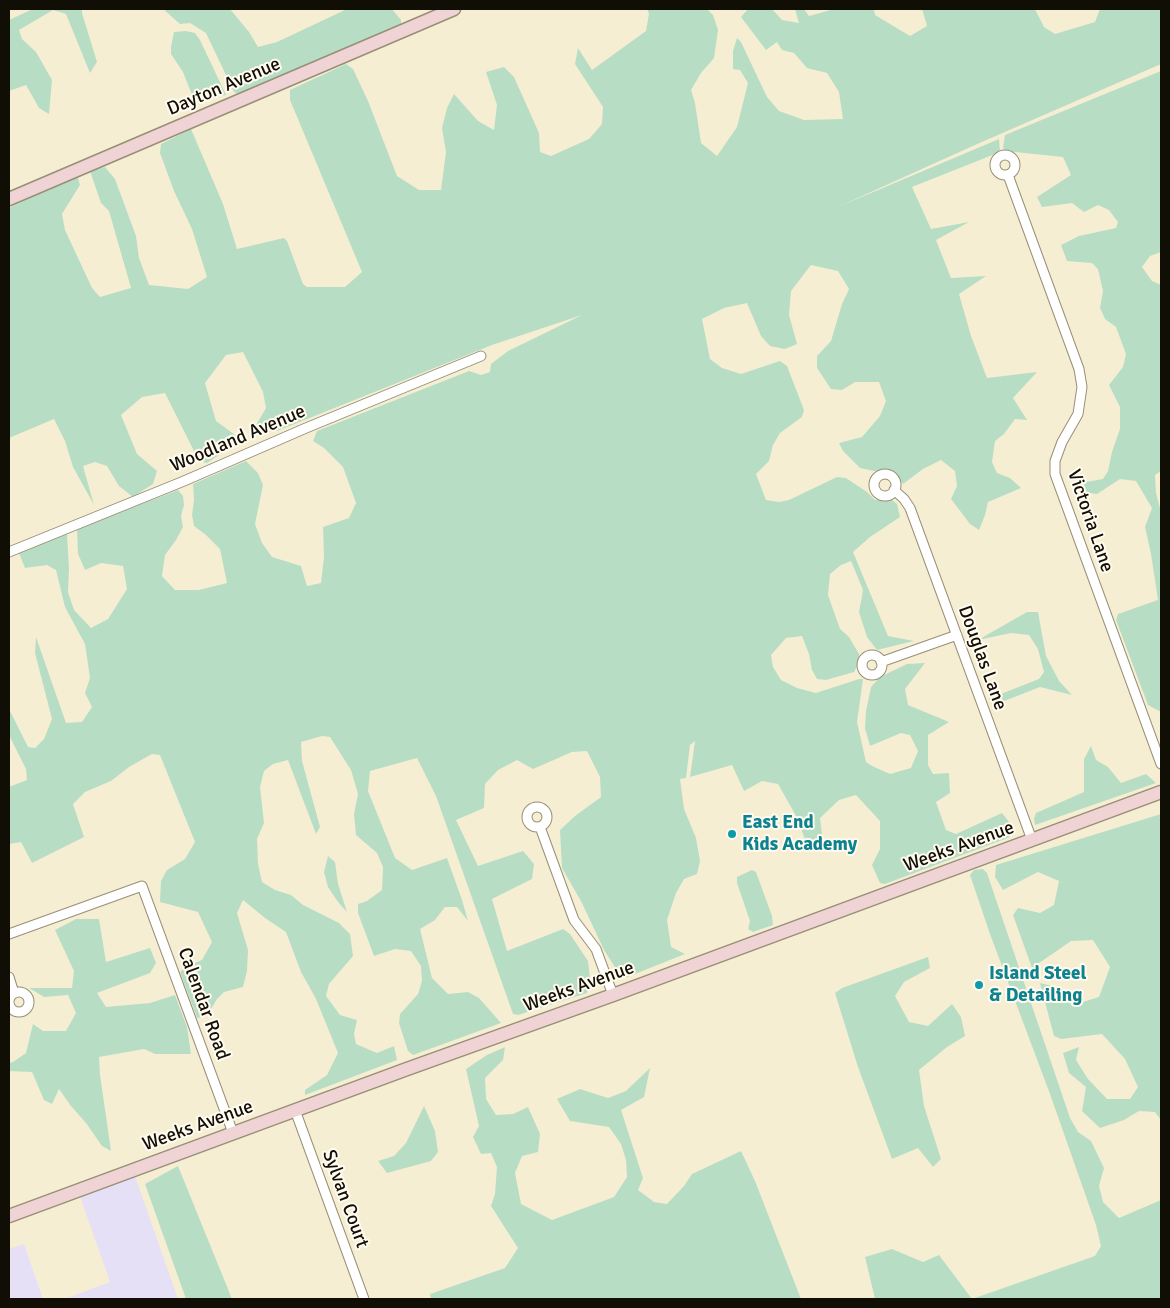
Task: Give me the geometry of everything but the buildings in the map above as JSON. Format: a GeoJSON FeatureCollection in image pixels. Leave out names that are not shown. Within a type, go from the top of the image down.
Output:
{"type":"FeatureCollection","features":[{"type":"Feature","properties":{"kind":"street","name":"Dayton Avenue"},"geometry":{"type":"LineString","coordinates":[[9,199],[454,9]]}},
{"type":"Feature","properties":{"kind":"street","name":"Victoria Lane"},"geometry":{"type":"LineString","coordinates":[[1008,175],[1079,368],[1082,387],[1078,414],[1062,442],[1055,461],[1054,474],[1161,764]]}},
{"type":"Feature","properties":{"kind":"street","name":"Woodland Avenue"},"geometry":{"type":"LineString","coordinates":[[9,552],[184,481],[213,467],[481,356]]}},
{"type":"Feature","properties":{"kind":"street","name":"Douglas Lane"},"geometry":{"type":"LineString","coordinates":[[894,490],[910,508],[1032,840]]}},
{"type":"Feature","properties":{"kind":"street"},"geometry":{"type":"LineString","coordinates":[[881,662],[957,635]]}},
{"type":"Feature","properties":{"kind":"street","name":"Weeks Avenue"},"geometry":{"type":"LineString","coordinates":[[9,1216],[1161,792]]}},
{"type":"Feature","properties":{"kind":"street"},"geometry":{"type":"LineString","coordinates":[[540,827],[574,920],[596,949],[613,995]]}},
{"type":"Feature","properties":{"kind":"street","name":"Calendar Road"},"geometry":{"type":"LineString","coordinates":[[9,934],[142,886],[233,1133]]}},
{"type":"Feature","properties":{"kind":"street"},"geometry":{"type":"LineString","coordinates":[[9,977],[14,993]]}},
{"type":"Feature","properties":{"kind":"street","name":"Sylvan Court"},"geometry":{"type":"LineString","coordinates":[[295,1110],[364,1299]]}},
{"type":"Feature","properties":{"kind":"shaded area"},"geometry":{"type":"Polygon","coordinates":[[[135,1176],[178,1299],[64,1299],[110,1282],[79,1194],[135,1176]]]}},
{"type":"Feature","properties":{"kind":"shaded area"},"geometry":{"type":"Polygon","coordinates":[[[24,1244],[43,1299],[9,1299],[9,1249],[24,1244]]]}},
{"type":"Feature","properties":{"kind":"green space"},"geometry":{"type":"Polygon","coordinates":[[[33,9],[82,9],[97,62],[90,73],[66,14],[53,10],[19,30],[22,39],[36,52],[52,80],[49,114],[39,108],[26,85],[9,91],[9,20],[33,9]]]}},
{"type":"Feature","properties":{"kind":"green space"},"geometry":{"type":"Polygon","coordinates":[[[163,9],[230,9],[249,32],[258,47],[277,42],[347,9],[392,9],[401,20],[401,24],[241,95],[234,92],[206,33],[190,23],[180,24],[163,9]]]}},
{"type":"Feature","properties":{"kind":"green space"},"geometry":{"type":"Polygon","coordinates":[[[647,9],[707,9],[713,15],[718,30],[714,58],[701,73],[691,90],[695,103],[701,143],[717,156],[737,127],[748,83],[740,70],[733,69],[733,51],[737,38],[741,42],[767,97],[779,111],[804,120],[843,119],[839,92],[827,73],[807,68],[794,53],[782,50],[777,42],[766,50],[741,17],[748,9],[772,9],[782,20],[799,23],[795,9],[804,9],[809,16],[834,9],[874,9],[875,15],[910,36],[927,26],[922,9],[1035,9],[1044,27],[1055,34],[1095,22],[1100,9],[1161,9],[1161,64],[840,206],[999,139],[1000,152],[912,187],[931,229],[969,222],[936,240],[951,278],[986,276],[959,294],[971,336],[987,378],[1037,372],[1013,398],[1027,420],[1015,419],[1004,434],[995,441],[992,462],[997,473],[1010,478],[1021,488],[988,502],[979,530],[970,524],[951,499],[957,486],[955,471],[941,460],[923,469],[903,484],[897,476],[887,471],[860,468],[843,451],[839,443],[862,437],[880,416],[886,401],[879,382],[855,382],[842,390],[831,389],[817,368],[817,356],[831,341],[842,304],[849,289],[838,271],[811,265],[791,291],[789,315],[797,344],[785,349],[770,346],[761,336],[747,303],[724,308],[702,319],[710,359],[722,368],[741,374],[780,361],[787,366],[804,410],[802,417],[780,433],[773,445],[769,461],[756,474],[766,500],[779,502],[789,500],[837,477],[846,478],[867,492],[875,500],[892,500],[897,504],[900,517],[870,537],[853,552],[888,636],[914,641],[877,650],[867,637],[859,612],[863,590],[851,561],[841,565],[830,574],[828,595],[840,629],[849,637],[859,654],[859,663],[854,672],[826,680],[817,679],[812,670],[809,654],[802,636],[786,638],[771,655],[773,667],[781,680],[797,688],[816,693],[863,679],[857,722],[866,762],[890,774],[911,768],[918,751],[910,735],[901,733],[870,746],[865,728],[871,687],[880,677],[907,664],[925,663],[905,689],[908,705],[949,722],[928,735],[928,765],[933,774],[949,773],[950,793],[936,802],[946,830],[956,834],[1002,813],[1010,823],[1010,837],[885,884],[880,883],[872,865],[880,849],[880,821],[856,795],[839,800],[820,818],[823,843],[805,839],[795,814],[778,784],[762,781],[744,791],[732,765],[690,777],[695,741],[690,745],[686,778],[680,779],[684,809],[696,838],[700,861],[697,874],[684,879],[676,893],[667,920],[671,947],[685,954],[625,978],[618,972],[604,950],[582,903],[562,868],[560,830],[575,816],[601,797],[600,777],[587,751],[572,752],[533,769],[517,760],[498,770],[485,784],[484,808],[456,820],[478,866],[523,851],[534,864],[532,879],[492,899],[507,951],[563,929],[570,934],[588,961],[590,979],[587,993],[518,1015],[513,1014],[436,796],[417,758],[370,771],[368,791],[395,858],[412,870],[447,858],[462,900],[468,921],[457,907],[445,907],[435,920],[420,929],[432,978],[448,994],[468,992],[479,998],[501,1023],[413,1055],[408,1051],[399,1023],[400,1014],[418,994],[422,981],[421,966],[411,951],[395,949],[374,956],[358,913],[358,904],[367,901],[382,890],[383,867],[377,853],[356,835],[354,814],[358,794],[351,770],[330,737],[322,736],[301,742],[302,761],[320,827],[316,834],[288,760],[273,764],[264,771],[260,787],[264,823],[257,839],[258,864],[262,882],[275,890],[291,895],[303,905],[339,923],[350,934],[353,956],[329,984],[326,996],[340,1015],[357,1020],[354,1034],[356,1044],[377,1053],[394,1046],[397,1060],[305,1095],[305,1090],[327,1075],[338,1053],[316,999],[301,972],[286,932],[243,900],[237,913],[248,950],[247,971],[243,987],[224,992],[217,999],[207,1016],[197,1018],[180,972],[185,967],[202,960],[212,942],[198,912],[160,902],[161,881],[167,870],[185,859],[195,842],[160,755],[152,754],[129,767],[111,781],[85,792],[73,804],[84,837],[32,863],[21,842],[9,844],[9,787],[27,780],[26,769],[9,735],[9,709],[28,747],[35,748],[44,739],[52,719],[35,653],[36,637],[66,723],[82,722],[92,707],[85,693],[90,678],[85,644],[65,607],[56,570],[47,565],[25,568],[19,553],[67,534],[68,592],[74,610],[91,628],[108,619],[127,589],[123,566],[101,563],[85,570],[78,554],[77,529],[178,490],[183,496],[184,505],[181,516],[183,527],[165,555],[162,576],[175,590],[199,590],[227,583],[220,549],[194,526],[192,515],[194,500],[193,484],[246,461],[258,473],[263,485],[255,524],[262,543],[272,557],[301,566],[307,586],[321,583],[324,557],[323,527],[349,518],[356,503],[343,467],[324,448],[313,441],[317,431],[469,371],[481,375],[490,372],[491,364],[508,351],[582,315],[492,345],[277,431],[252,432],[266,408],[263,392],[243,352],[226,355],[205,383],[216,421],[242,440],[207,463],[199,461],[165,393],[142,397],[121,415],[137,454],[157,471],[153,484],[133,497],[119,486],[107,466],[95,462],[83,466],[94,505],[73,467],[65,441],[54,419],[9,438],[9,208],[77,175],[80,185],[62,214],[65,230],[92,288],[100,297],[131,288],[109,211],[101,203],[90,171],[105,167],[115,179],[136,236],[139,258],[149,285],[188,289],[207,277],[192,229],[174,191],[160,153],[161,144],[191,129],[223,204],[237,249],[284,238],[287,241],[303,284],[307,287],[345,287],[362,272],[290,100],[290,90],[346,64],[353,69],[368,101],[397,176],[419,190],[441,190],[446,152],[442,128],[447,108],[454,94],[478,121],[494,130],[497,105],[486,72],[504,67],[514,77],[539,133],[540,152],[551,156],[589,139],[602,124],[603,107],[575,64],[578,48],[592,70],[646,31],[649,14],[647,9]]]}},
{"type":"Feature","properties":{"kind":"green space"},"geometry":{"type":"Polygon","coordinates":[[[186,31],[195,33],[200,40],[226,95],[194,100],[183,72],[171,54],[174,32],[186,31]]]}},
{"type":"Feature","properties":{"kind":"green space"},"geometry":{"type":"Polygon","coordinates":[[[1161,71],[1161,252],[1150,256],[1142,267],[1152,281],[1161,285],[1161,471],[1155,475],[1156,493],[1161,512],[1161,712],[1148,705],[1116,620],[1118,614],[1158,600],[1145,527],[1152,508],[1136,481],[1120,479],[1097,494],[1080,492],[1086,482],[1103,479],[1108,471],[1120,429],[1120,407],[1109,385],[1123,367],[1126,354],[1116,327],[1105,319],[1100,308],[1103,291],[1098,269],[1092,263],[1067,261],[1061,245],[1079,236],[1116,228],[1118,222],[1109,210],[1098,205],[1084,212],[1072,203],[1042,207],[1037,197],[1071,175],[1063,157],[1005,151],[1003,147],[1005,135],[1161,71]]]}},
{"type":"Feature","properties":{"kind":"green space"},"geometry":{"type":"Polygon","coordinates":[[[1027,612],[1038,612],[1046,656],[1059,681],[1072,695],[1040,687],[999,703],[988,699],[1039,679],[1044,672],[1038,649],[1029,635],[1011,633],[978,640],[1027,612]]]}},
{"type":"Feature","properties":{"kind":"green space"},"geometry":{"type":"Polygon","coordinates":[[[1091,746],[1096,760],[1108,767],[1121,783],[1146,774],[1156,783],[1035,825],[1036,813],[1084,792],[1084,759],[1091,746]]]}},
{"type":"Feature","properties":{"kind":"green space"},"geometry":{"type":"Polygon","coordinates":[[[1161,814],[1161,1120],[1155,1112],[1139,1111],[1124,1120],[1100,1128],[1082,1111],[1086,1087],[1069,1073],[1063,1053],[1079,1047],[1076,1060],[1088,1079],[1107,1099],[1130,1099],[1138,1087],[1125,1059],[1102,1034],[1061,1039],[1054,1036],[1040,983],[1052,986],[1060,998],[1073,1005],[1099,997],[1110,967],[1093,940],[1071,941],[1032,968],[1013,915],[1018,908],[1040,913],[1054,905],[1059,881],[1038,872],[1003,890],[995,877],[996,865],[1161,814]]]}},
{"type":"Feature","properties":{"kind":"green space"},"geometry":{"type":"Polygon","coordinates":[[[328,856],[335,862],[338,884],[347,912],[328,887],[324,872],[328,856]]]}},
{"type":"Feature","properties":{"kind":"green space"},"geometry":{"type":"Polygon","coordinates":[[[983,869],[987,873],[1070,1118],[1078,1132],[1091,1141],[1104,1168],[1099,1186],[1103,1202],[1119,1218],[1161,1200],[1161,1299],[972,1299],[1095,1256],[1101,1246],[1096,1225],[1050,1094],[970,875],[974,870],[983,869]]]}},
{"type":"Feature","properties":{"kind":"green space"},"geometry":{"type":"Polygon","coordinates":[[[752,870],[756,872],[772,916],[773,925],[753,932],[748,929],[750,921],[737,883],[737,877],[752,870]]]}},
{"type":"Feature","properties":{"kind":"green space"},"geometry":{"type":"Polygon","coordinates":[[[76,919],[99,919],[106,962],[150,948],[156,963],[150,973],[97,993],[106,1007],[150,1003],[175,995],[187,1027],[191,1054],[155,1054],[144,1049],[99,1057],[111,1151],[102,1146],[59,1089],[52,1104],[44,1100],[32,1072],[9,1071],[9,1063],[26,1053],[33,1024],[43,1031],[66,1031],[76,1013],[68,995],[44,997],[29,988],[72,988],[74,971],[55,930],[76,919]]]}},
{"type":"Feature","properties":{"kind":"green space"},"geometry":{"type":"Polygon","coordinates":[[[928,957],[930,968],[904,982],[895,996],[909,1022],[928,1026],[952,1004],[961,1017],[965,1036],[947,1047],[919,1070],[924,1106],[941,1159],[933,1167],[918,1148],[892,1159],[858,1067],[835,993],[842,988],[928,957]]]}},
{"type":"Feature","properties":{"kind":"green space"},"geometry":{"type":"Polygon","coordinates":[[[505,1047],[503,1060],[485,1078],[486,1099],[496,1115],[513,1114],[528,1107],[540,1134],[538,1152],[522,1156],[515,1173],[521,1204],[552,1220],[614,1197],[627,1177],[626,1160],[621,1144],[609,1127],[570,1121],[557,1099],[580,1089],[608,1098],[626,1091],[650,1068],[644,1097],[621,1110],[643,1178],[638,1190],[654,1202],[667,1204],[684,1186],[692,1174],[741,1151],[755,1181],[801,1299],[431,1299],[430,1294],[505,1268],[518,1248],[491,1206],[495,1194],[497,1167],[491,1153],[481,1154],[473,1137],[479,1126],[466,1069],[487,1055],[505,1047]]]}},
{"type":"Feature","properties":{"kind":"green space"},"geometry":{"type":"Polygon","coordinates":[[[424,1106],[435,1131],[438,1152],[431,1161],[387,1173],[378,1161],[394,1156],[406,1143],[424,1106]]]}},
{"type":"Feature","properties":{"kind":"green space"},"geometry":{"type":"Polygon","coordinates":[[[178,1166],[232,1299],[186,1299],[145,1184],[178,1166]]]}},
{"type":"Feature","properties":{"kind":"green space"},"geometry":{"type":"Polygon","coordinates":[[[892,1249],[923,1262],[939,1255],[972,1299],[875,1299],[865,1257],[892,1249]]]}},
{"type":"Feature","properties":{"kind":"place","name":"East End Kids Academy"},"geometry":{"type":"Point","coordinates":[732,834]}},
{"type":"Feature","properties":{"kind":"place","name":"Island Steel & Detailing"},"geometry":{"type":"Point","coordinates":[979,985]}}]}
